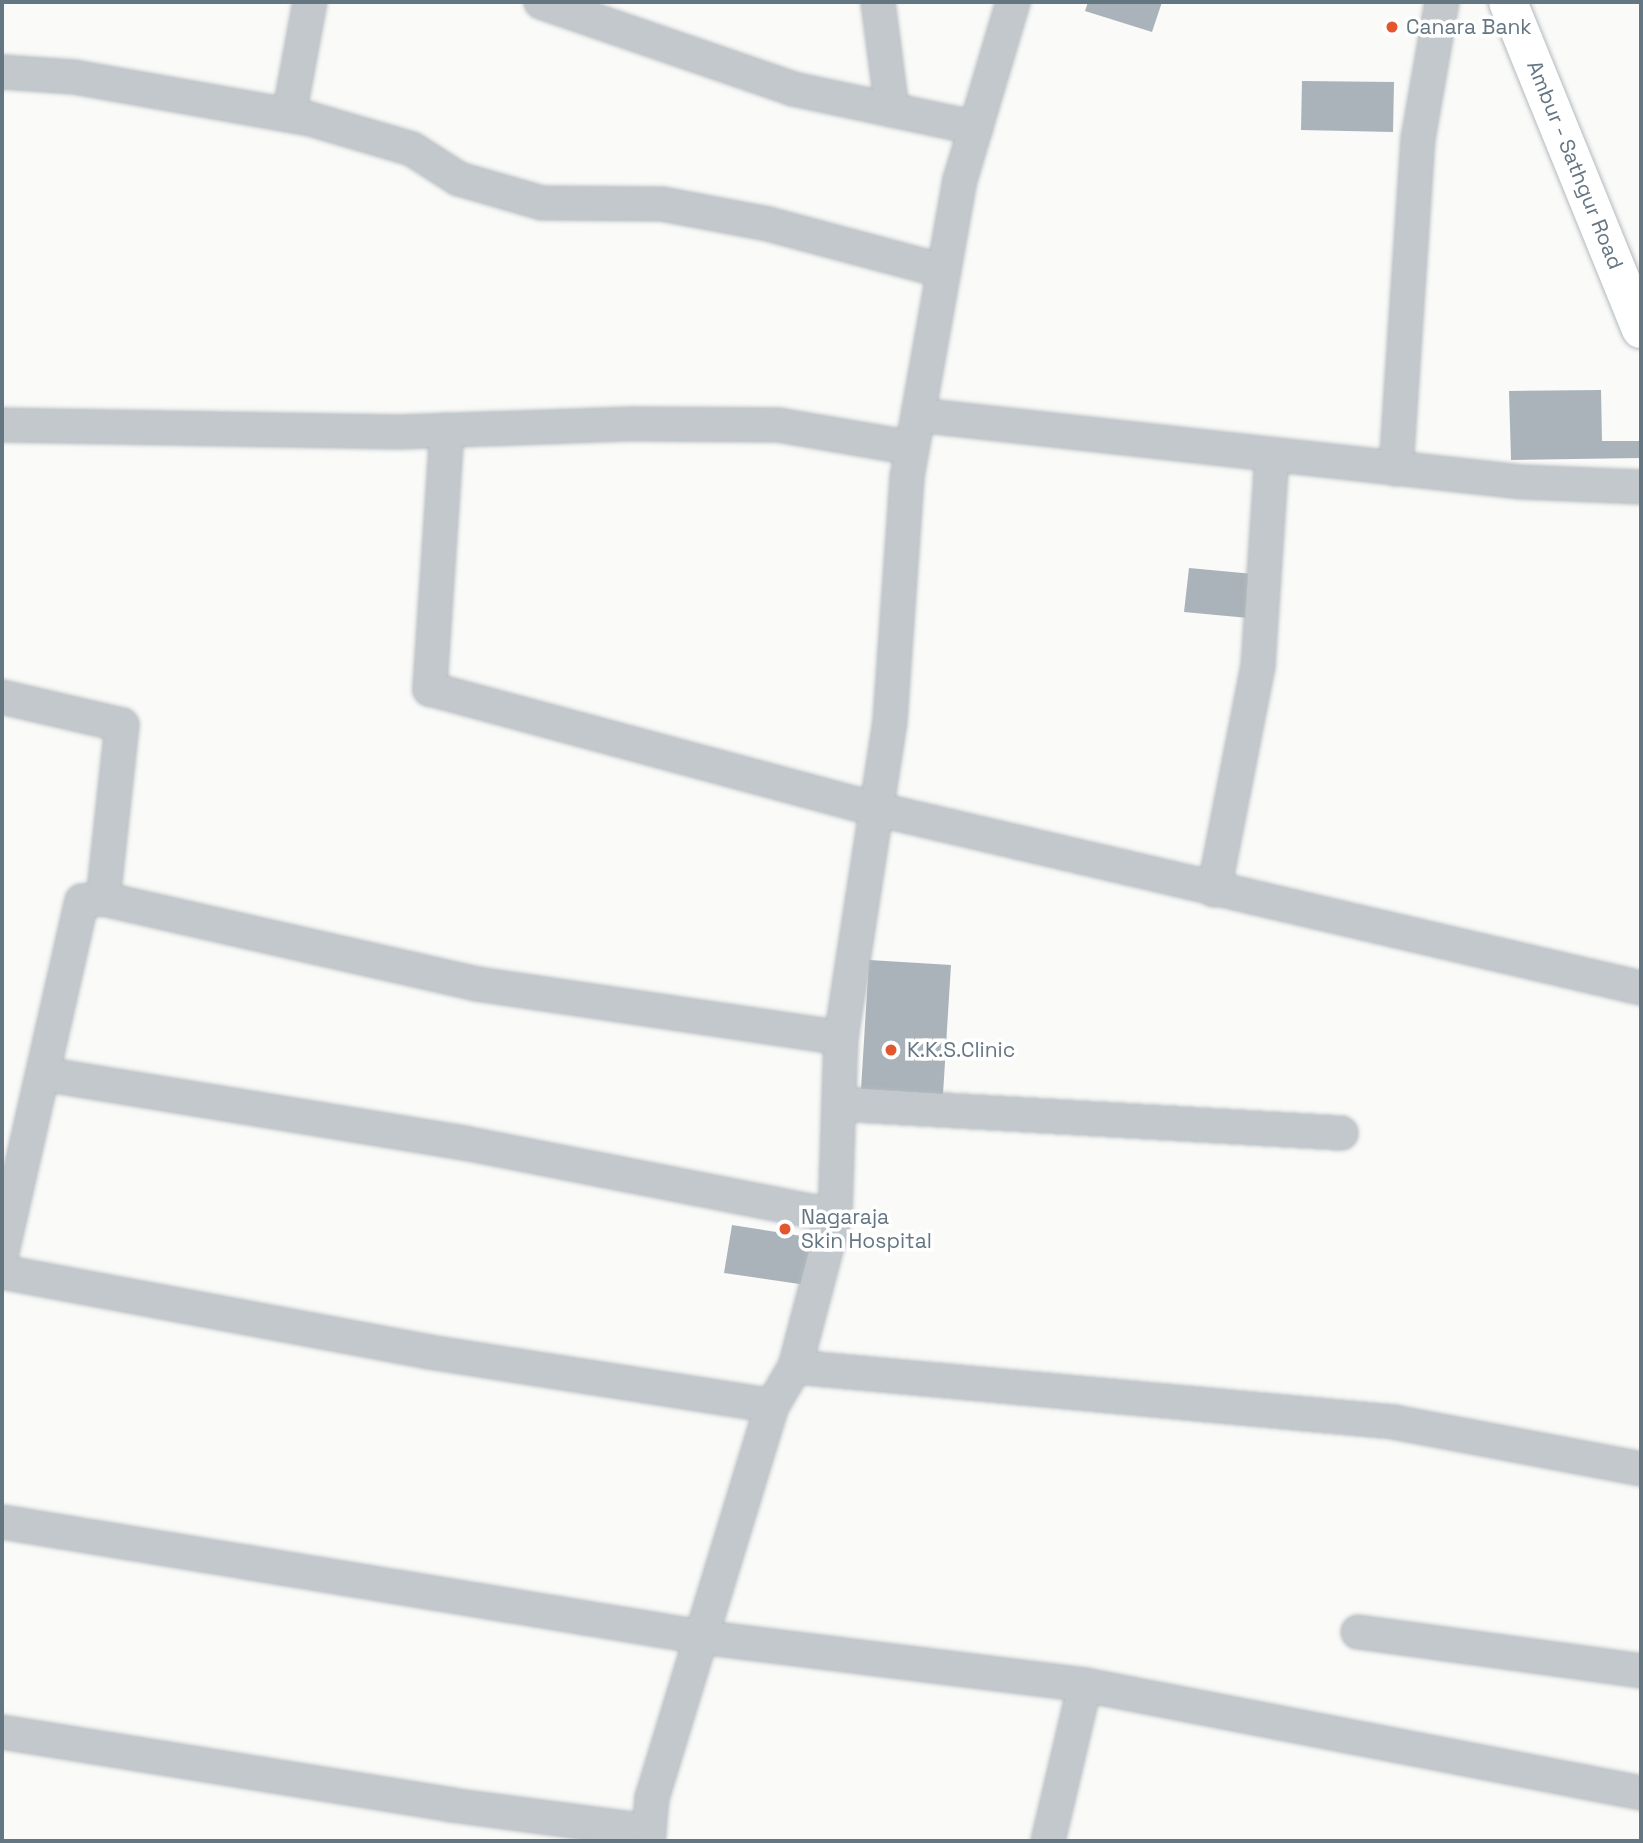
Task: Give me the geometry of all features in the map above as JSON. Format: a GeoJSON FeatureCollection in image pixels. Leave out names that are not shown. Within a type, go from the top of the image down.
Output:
{"type":"FeatureCollection","features":[{"type":"Feature","properties":{"kind":"main road","name":"Ambur - Sathgur Road"},"geometry":{"type":"LineString","coordinates":[[1508,2],[1641,329]]}},
{"type":"Feature","properties":{"kind":"street"},"geometry":{"type":"LineString","coordinates":[[289,115],[310,2]]}},
{"type":"Feature","properties":{"kind":"street"},"geometry":{"type":"LineString","coordinates":[[541,2],[793,89],[976,128]]}},
{"type":"Feature","properties":{"kind":"street"},"geometry":{"type":"LineString","coordinates":[[878,2],[892,110]]}},
{"type":"Feature","properties":{"kind":"street"},"geometry":{"type":"LineString","coordinates":[[2,1732],[649,1836],[652,1798],[772,1406],[795,1367],[835,1216],[841,1038],[890,721],[912,448],[960,180],[1013,2]]}},
{"type":"Feature","properties":{"kind":"street"},"geometry":{"type":"LineString","coordinates":[[1396,469],[1418,139],[1442,2]]}},
{"type":"Feature","properties":{"kind":"street"},"geometry":{"type":"LineString","coordinates":[[2,72],[74,77],[289,115],[412,149],[459,179],[542,203],[662,204],[768,224],[944,271]]}},
{"type":"Feature","properties":{"kind":"street"},"geometry":{"type":"LineString","coordinates":[[918,415],[1522,482],[1641,486]]}},
{"type":"Feature","properties":{"kind":"street"},"geometry":{"type":"LineString","coordinates":[[2,425],[447,430],[778,425],[912,448]]}},
{"type":"Feature","properties":{"kind":"street"},"geometry":{"type":"LineString","coordinates":[[447,430],[430,689],[876,809],[1641,988]]}},
{"type":"Feature","properties":{"kind":"street"},"geometry":{"type":"LineString","coordinates":[[1214,890],[1258,666],[1272,455]]}},
{"type":"Feature","properties":{"kind":"street"},"geometry":{"type":"LineString","coordinates":[[2,697],[122,725],[103,899]]}},
{"type":"Feature","properties":{"kind":"street"},"geometry":{"type":"LineString","coordinates":[[2,1252],[82,901],[103,899],[477,984],[841,1038]]}},
{"type":"Feature","properties":{"kind":"street"},"geometry":{"type":"LineString","coordinates":[[43,1074],[464,1143],[835,1216]]}},
{"type":"Feature","properties":{"kind":"street"},"geometry":{"type":"LineString","coordinates":[[839,1104],[1341,1133]]}},
{"type":"Feature","properties":{"kind":"street"},"geometry":{"type":"LineString","coordinates":[[2,1272],[429,1352],[772,1406]]}},
{"type":"Feature","properties":{"kind":"street"},"geometry":{"type":"LineString","coordinates":[[795,1367],[1393,1422],[1641,1469]]}},
{"type":"Feature","properties":{"kind":"street"},"geometry":{"type":"LineString","coordinates":[[2,1522],[701,1637],[1085,1685],[1641,1793]]}},
{"type":"Feature","properties":{"kind":"street"},"geometry":{"type":"LineString","coordinates":[[1358,1632],[1641,1671]]}},
{"type":"Feature","properties":{"kind":"street"},"geometry":{"type":"LineString","coordinates":[[1048,1841],[1085,1685]]}},
{"type":"Feature","properties":{"kind":"building"},"geometry":{"type":"Polygon","coordinates":[[[1088,2],[1162,2],[1152,32],[1085,11],[1088,2]]]}},
{"type":"Feature","properties":{"kind":"building"},"geometry":{"type":"Polygon","coordinates":[[[1302,81],[1394,82],[1393,132],[1301,130],[1302,81]]]}},
{"type":"Feature","properties":{"kind":"building"},"geometry":{"type":"Polygon","coordinates":[[[1601,390],[1602,441],[1640,441],[1640,458],[1511,460],[1509,391],[1601,390]]]}},
{"type":"Feature","properties":{"kind":"building"},"geometry":{"type":"Polygon","coordinates":[[[1189,568],[1274,576],[1270,620],[1184,612],[1189,568]]]}},
{"type":"Feature","properties":{"kind":"building"},"geometry":{"type":"Polygon","coordinates":[[[869,960],[951,965],[943,1094],[861,1089],[869,960]]]}},
{"type":"Feature","properties":{"kind":"building"},"geometry":{"type":"Polygon","coordinates":[[[732,1225],[814,1238],[806,1285],[724,1273],[732,1225]]]}},
{"type":"Feature","properties":{"kind":"place","name":"Canara Bank"},"geometry":{"type":"Point","coordinates":[1392,27]}},
{"type":"Feature","properties":{"kind":"place","name":"K.K.S.Clinic"},"geometry":{"type":"Point","coordinates":[891,1050]}},
{"type":"Feature","properties":{"kind":"place","name":"Nagaraja Skin Hospital"},"geometry":{"type":"Point","coordinates":[785,1229]}}]}
